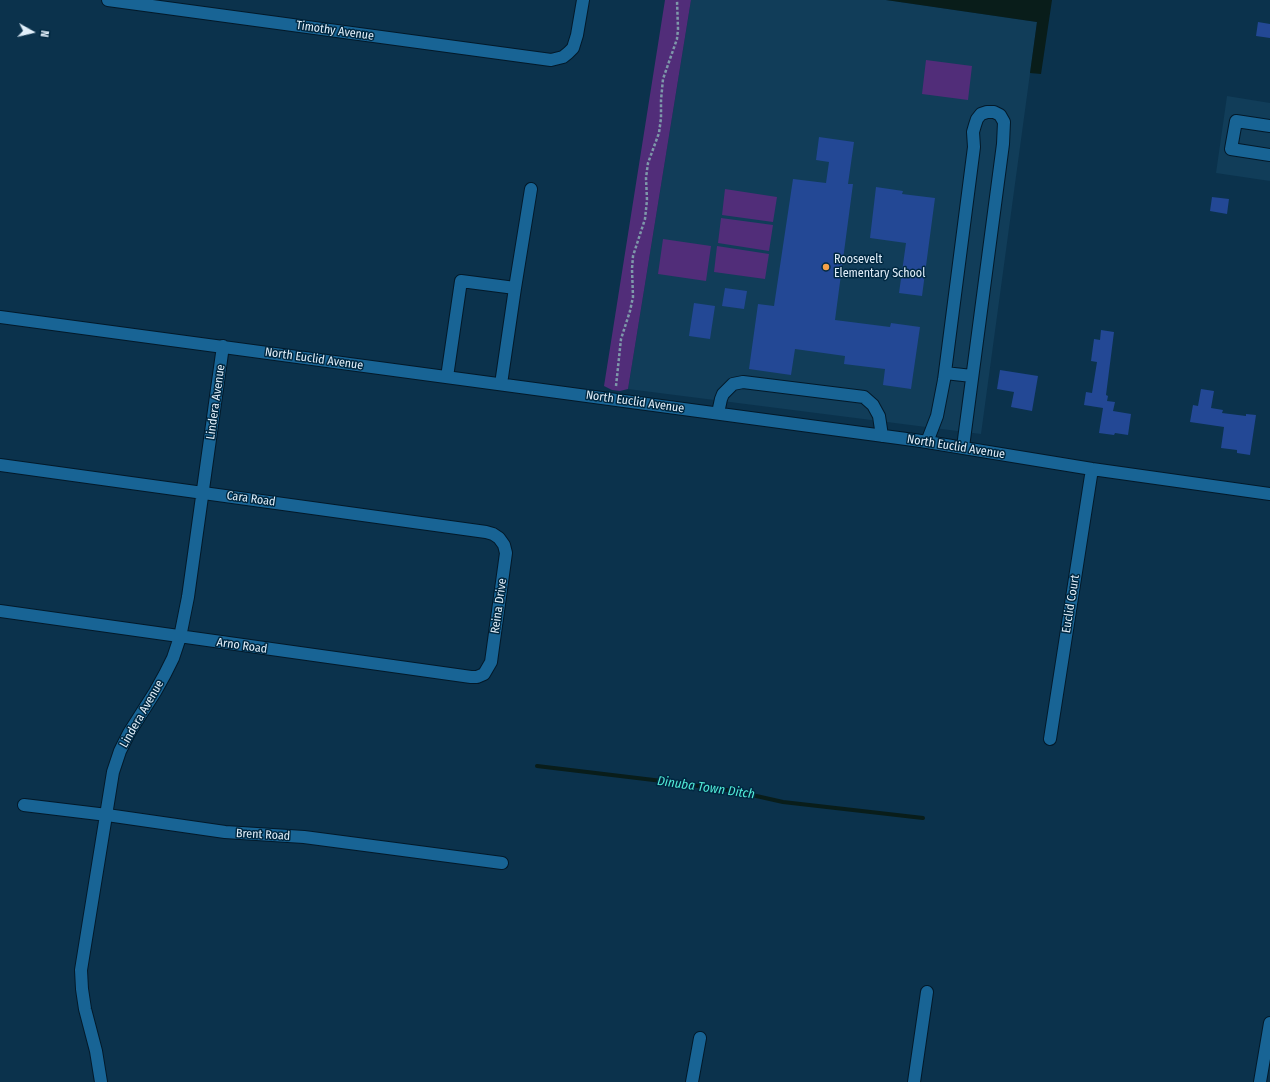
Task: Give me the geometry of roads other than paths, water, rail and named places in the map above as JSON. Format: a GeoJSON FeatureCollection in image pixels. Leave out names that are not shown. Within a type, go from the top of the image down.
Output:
{"type":"FeatureCollection","features":[{"type":"Feature","properties":{"kind":"street","name":"Timothy Avenue"},"geometry":{"type":"LineString","coordinates":[[108,0],[544,60],[563,57],[576,42],[583,0]]}},
{"type":"Feature","properties":{"kind":"street"},"geometry":{"type":"LineString","coordinates":[[927,442],[937,416],[944,373],[974,147],[974,132],[977,119],[981,114],[994,112],[1000,115],[1004,122],[1003,144],[962,447]]}},
{"type":"Feature","properties":{"kind":"street"},"geometry":{"type":"LineString","coordinates":[[1270,126],[1236,121],[1231,149],[1270,155]]}},
{"type":"Feature","properties":{"kind":"street"},"geometry":{"type":"LineString","coordinates":[[501,384],[531,189]]}},
{"type":"Feature","properties":{"kind":"street"},"geometry":{"type":"LineString","coordinates":[[447,377],[460,281],[515,288]]}},
{"type":"Feature","properties":{"kind":"street","name":"North Euclid Avenue"},"geometry":{"type":"LineString","coordinates":[[0,317],[927,442],[1092,469],[1270,494]]}},
{"type":"Feature","properties":{"kind":"street","name":"Lindera Avenue"},"geometry":{"type":"LineString","coordinates":[[101,1082],[96,1051],[85,1009],[81,970],[113,772],[120,751],[129,733],[155,692],[173,658],[180,637],[188,597],[223,346]]}},
{"type":"Feature","properties":{"kind":"street"},"geometry":{"type":"LineString","coordinates":[[944,373],[972,376]]}},
{"type":"Feature","properties":{"kind":"street"},"geometry":{"type":"LineString","coordinates":[[718,413],[723,394],[733,384],[742,382],[864,398],[873,404],[879,416],[882,436]]}},
{"type":"Feature","properties":{"kind":"street","name":"Cara Road"},"geometry":{"type":"LineString","coordinates":[[0,465],[486,532],[500,538]]}},
{"type":"Feature","properties":{"kind":"street","name":"Euclid Court"},"geometry":{"type":"LineString","coordinates":[[1050,739],[1092,469]]}},
{"type":"Feature","properties":{"kind":"street","name":"Reina Drive"},"geometry":{"type":"LineString","coordinates":[[484,674],[491,662],[506,553],[500,538]]}},
{"type":"Feature","properties":{"kind":"street","name":"Arno Road"},"geometry":{"type":"LineString","coordinates":[[0,611],[471,677],[484,674]]}},
{"type":"Feature","properties":{"kind":"street","name":"Brent Road"},"geometry":{"type":"LineString","coordinates":[[24,805],[225,832],[304,837],[502,863]]}},
{"type":"Feature","properties":{"kind":"street"},"geometry":{"type":"LineString","coordinates":[[914,1082],[927,992]]}},
{"type":"Feature","properties":{"kind":"street"},"geometry":{"type":"LineString","coordinates":[[1260,1082],[1270,1024]]}},
{"type":"Feature","properties":{"kind":"street"},"geometry":{"type":"LineString","coordinates":[[692,1082],[700,1038]]}},
{"type":"Feature","properties":{"kind":"waterway","name":"Dinuba Town Ditch"},"geometry":{"type":"LineString","coordinates":[[537,766],[687,784],[720,790],[738,790],[743,793],[783,802],[923,818]]}},
{"type":"Feature","properties":{"kind":"place","name":"Roosevelt Elementary School"},"geometry":{"type":"Point","coordinates":[826,267]}}]}
